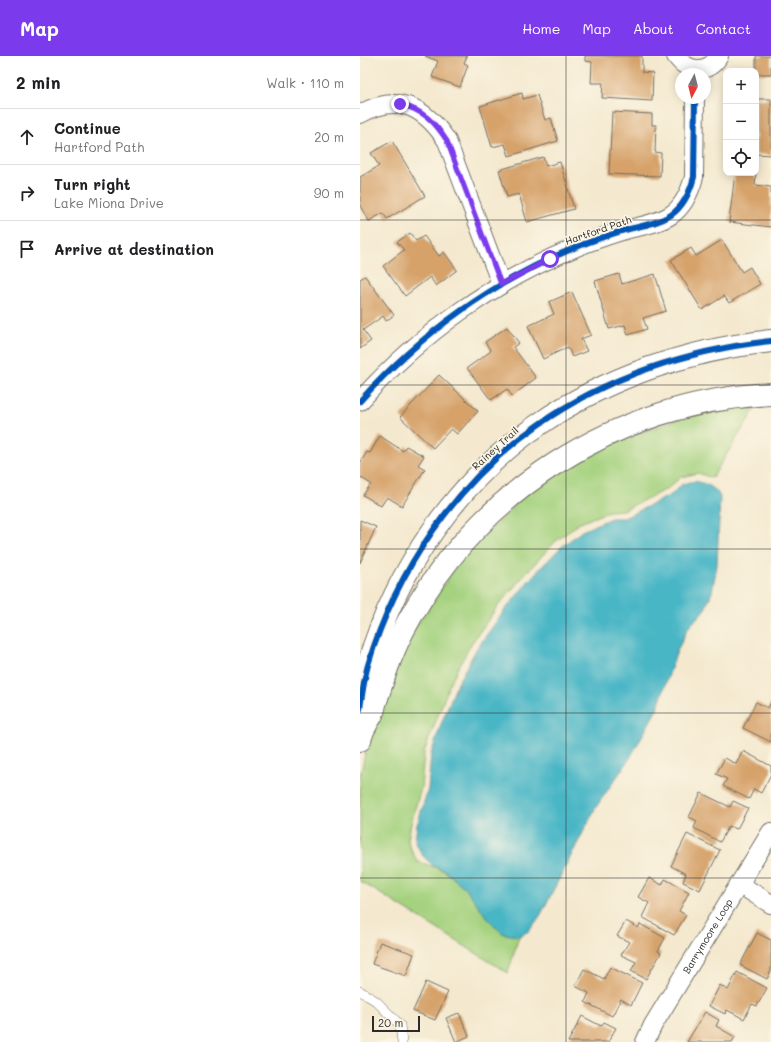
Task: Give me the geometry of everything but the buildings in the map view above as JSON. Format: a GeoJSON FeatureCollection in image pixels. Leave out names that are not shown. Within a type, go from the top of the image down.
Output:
{"type":"FeatureCollection","features":[{"type":"Feature","properties":{"kind":"street"},"geometry":{"type":"LineString","coordinates":[[676,56],[689,68]]}},
{"type":"Feature","properties":{"kind":"street"},"geometry":{"type":"LineString","coordinates":[[705,68],[716,61],[719,56]]}},
{"type":"Feature","properties":{"kind":"street"},"geometry":{"type":"LineString","coordinates":[[360,114],[381,105],[400,104],[421,112],[438,127],[447,141],[501,284]]}},
{"type":"Feature","properties":{"kind":"street","name":"Hartford Path"},"geometry":{"type":"LineString","coordinates":[[360,401],[393,366],[440,326],[501,284],[578,246],[602,237],[659,221],[680,209],[691,189],[694,177],[695,104]]}},
{"type":"Feature","properties":{"kind":"street","name":"Rainey Trail"},"geometry":{"type":"LineString","coordinates":[[361,724],[368,666],[386,614],[412,563],[445,515],[493,462],[538,424],[576,401],[616,381],[663,363],[712,350],[771,341]]}},
{"type":"Feature","properties":{"kind":"street","name":"Rainey Trail"},"geometry":{"type":"LineString","coordinates":[[361,724],[371,717],[388,664],[403,631],[439,573],[478,526],[521,487],[564,457],[589,443],[649,417],[716,400],[745,395],[771,394]]}},
{"type":"Feature","properties":{"kind":"street","name":"Barrymoore Loop"},"geometry":{"type":"LineString","coordinates":[[645,1042],[653,1025],[771,832]]}},
{"type":"Feature","properties":{"kind":"street"},"geometry":{"type":"LineString","coordinates":[[739,884],[771,904]]}},
{"type":"Feature","properties":{"kind":"lane"},"geometry":{"type":"LineString","coordinates":[[360,990],[376,1001],[400,1025],[402,1042]]}},
{"type":"Feature","properties":{"kind":"green space"},"geometry":{"type":"Polygon","coordinates":[[[758,404],[712,478],[698,473],[681,477],[667,489],[623,510],[609,511],[578,524],[555,542],[498,606],[471,644],[451,681],[424,752],[421,788],[411,823],[408,840],[417,861],[445,871],[466,889],[502,933],[519,936],[508,973],[360,881],[360,776],[369,737],[410,635],[463,556],[525,495],[592,451],[683,417],[758,404]]]}},
{"type":"Feature","properties":{"kind":"water"},"geometry":{"type":"Polygon","coordinates":[[[695,481],[713,488],[720,497],[717,565],[712,592],[705,609],[688,628],[677,651],[657,709],[630,758],[596,807],[540,916],[529,931],[519,936],[502,933],[488,919],[466,889],[445,871],[433,866],[422,855],[415,841],[417,825],[428,789],[431,754],[457,684],[477,648],[504,611],[531,578],[560,548],[582,531],[611,518],[624,518],[671,495],[682,484],[695,481]]]}},
{"type":"Feature","properties":{"kind":"cycle path"},"geometry":{"type":"LineString","coordinates":[[360,401],[383,376],[434,331],[460,311],[489,292],[518,275],[579,246],[625,230],[654,223],[666,218],[676,211],[686,198],[694,177],[695,104]]}},
{"type":"Feature","properties":{"kind":"cycle path"},"geometry":{"type":"LineString","coordinates":[[360,709],[368,665],[380,630],[395,595],[413,562],[433,530],[456,500],[481,473],[509,447],[564,408],[591,393],[649,368],[709,351],[771,341]]}},
{"type":"Feature","properties":{"kind":"route"},"geometry":{"type":"LineString","coordinates":[[400,104],[411,107],[428,117],[438,127],[447,141],[501,284],[550,259]]}}]}
